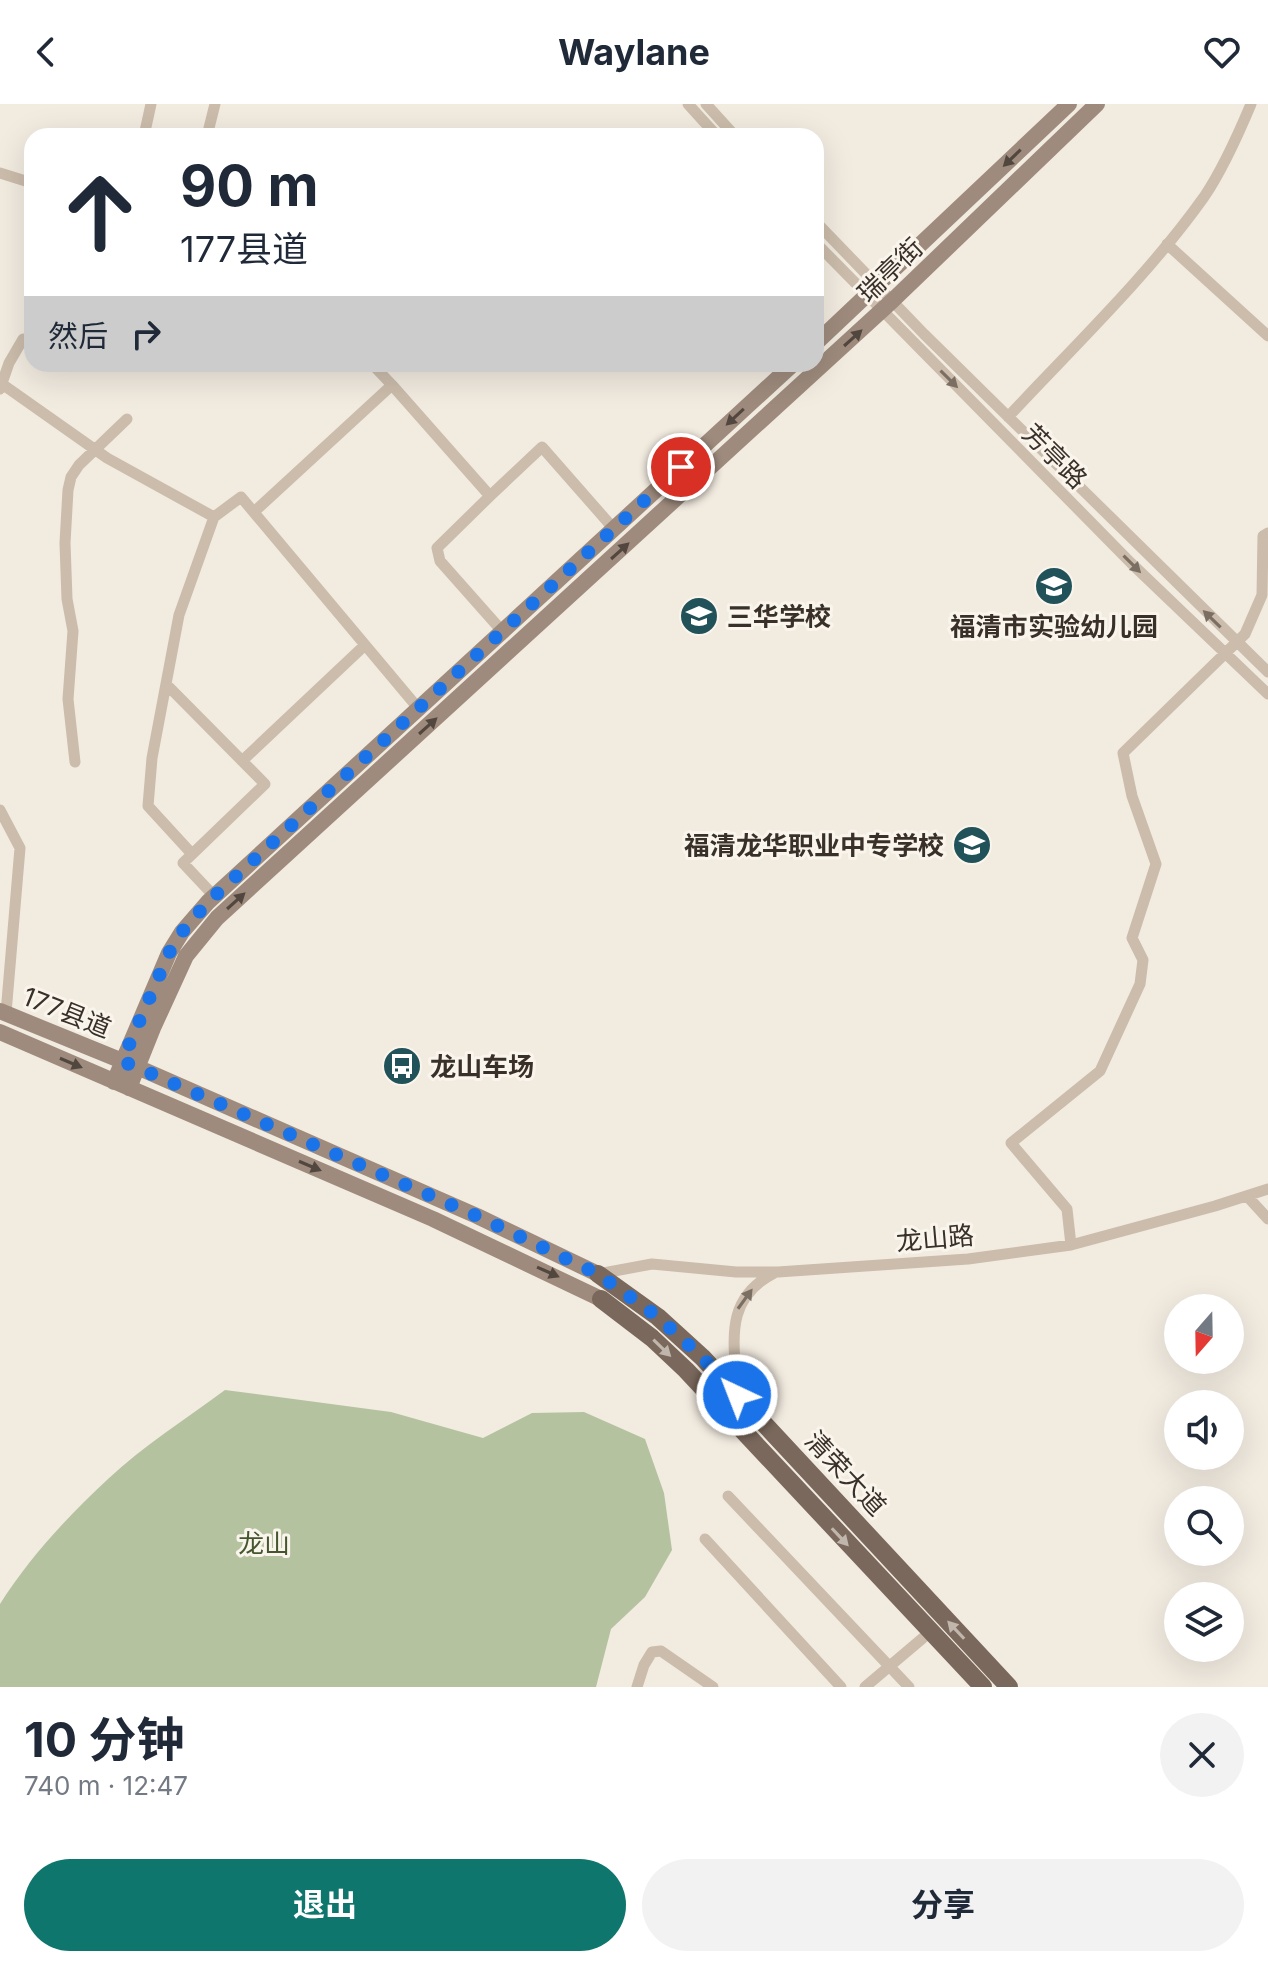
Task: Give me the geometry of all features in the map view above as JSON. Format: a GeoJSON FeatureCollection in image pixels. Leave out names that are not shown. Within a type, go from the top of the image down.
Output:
{"type":"FeatureCollection","features":[{"type":"Feature","properties":{"kind":"main road","name":"瑞亭街"},"geometry":{"type":"LineString","coordinates":[[824,336],[1069,104]]}},
{"type":"Feature","properties":{"kind":"main road","name":"瑞亭街"},"geometry":{"type":"LineString","coordinates":[[824,364],[1097,104]]}},
{"type":"Feature","properties":{"kind":"main road","name":"瑞亭街"},"geometry":{"type":"LineString","coordinates":[[122,1085],[169,953],[182,932],[214,896],[784,372]]}},
{"type":"Feature","properties":{"kind":"main road","name":"瑞亭街"},"geometry":{"type":"LineString","coordinates":[[130,1064],[186,956],[217,918],[815,372]]}},
{"type":"Feature","properties":{"kind":"main road","name":"177县道"},"geometry":{"type":"LineString","coordinates":[[3,1012],[130,1064],[477,1216],[598,1274]]}},
{"type":"Feature","properties":{"kind":"main road","name":"177县道"},"geometry":{"type":"LineString","coordinates":[[0,1032],[433,1219],[601,1299]]}},
{"type":"Feature","properties":{"kind":"main road","name":"清荣大道"},"geometry":{"type":"LineString","coordinates":[[598,1274],[658,1317],[703,1358],[1009,1687]]}},
{"type":"Feature","properties":{"kind":"main road","name":"清荣大道"},"geometry":{"type":"LineString","coordinates":[[601,1299],[652,1338],[686,1370],[983,1687]]}},
{"type":"Feature","properties":{"kind":"street"},"geometry":{"type":"LineString","coordinates":[[146,128],[151,104]]}},
{"type":"Feature","properties":{"kind":"street"},"geometry":{"type":"LineString","coordinates":[[209,128],[215,104]]}},
{"type":"Feature","properties":{"kind":"street"},"geometry":{"type":"LineString","coordinates":[[688,104],[710,128]]}},
{"type":"Feature","properties":{"kind":"street"},"geometry":{"type":"LineString","coordinates":[[706,104],[728,128]]}},
{"type":"Feature","properties":{"kind":"street"},"geometry":{"type":"LineString","coordinates":[[1008,417],[1167,244],[1205,195],[1251,104]]}},
{"type":"Feature","properties":{"kind":"street"},"geometry":{"type":"LineString","coordinates":[[0,173],[24,180]]}},
{"type":"Feature","properties":{"kind":"street","name":"芳亭路"},"geometry":{"type":"LineString","coordinates":[[824,232],[872,291]]}},
{"type":"Feature","properties":{"kind":"street"},"geometry":{"type":"LineString","coordinates":[[1167,244],[1268,336]]}},
{"type":"Feature","properties":{"kind":"street","name":"芳亭路"},"geometry":{"type":"LineString","coordinates":[[824,250],[887,306],[1225,654],[1268,694]]}},
{"type":"Feature","properties":{"kind":"street","name":"芳亭路"},"geometry":{"type":"LineString","coordinates":[[887,306],[1008,417],[1268,672]]}},
{"type":"Feature","properties":{"kind":"street"},"geometry":{"type":"LineString","coordinates":[[23,339],[9,363],[1,387],[94,449],[214,517]]}},
{"type":"Feature","properties":{"kind":"street"},"geometry":{"type":"LineString","coordinates":[[380,372],[490,496]]}},
{"type":"Feature","properties":{"kind":"street"},"geometry":{"type":"LineString","coordinates":[[254,512],[392,385]]}},
{"type":"Feature","properties":{"kind":"street"},"geometry":{"type":"LineString","coordinates":[[75,762],[68,699],[73,631],[67,599],[65,543],[68,490],[71,477],[94,449],[127,419]]}},
{"type":"Feature","properties":{"kind":"street"},"geometry":{"type":"LineString","coordinates":[[502,631],[440,561],[437,548],[542,447],[614,529]]}},
{"type":"Feature","properties":{"kind":"street"},"geometry":{"type":"LineString","coordinates":[[192,854],[148,806],[152,758],[179,615],[214,517],[241,497],[418,708]]}},
{"type":"Feature","properties":{"kind":"street"},"geometry":{"type":"LineString","coordinates":[[1071,1245],[1067,1209],[1011,1143],[1100,1071],[1140,984],[1143,960],[1132,938],[1156,864],[1132,796],[1123,753],[1245,634],[1265,595],[1263,536],[1268,533]]}},
{"type":"Feature","properties":{"kind":"street"},"geometry":{"type":"LineString","coordinates":[[242,761],[365,645]]}},
{"type":"Feature","properties":{"kind":"street"},"geometry":{"type":"LineString","coordinates":[[166,684],[265,784],[183,863],[214,896]]}},
{"type":"Feature","properties":{"kind":"street"},"geometry":{"type":"LineString","coordinates":[[0,810],[20,848],[3,1012]]}},
{"type":"Feature","properties":{"kind":"street","name":"龙山路"},"geometry":{"type":"LineString","coordinates":[[598,1274],[652,1264],[736,1272],[778,1272],[968,1259],[1071,1245],[1268,1189]]}},
{"type":"Feature","properties":{"kind":"street"},"geometry":{"type":"LineString","coordinates":[[1247,1196],[1268,1219]]}},
{"type":"Feature","properties":{"kind":"street"},"geometry":{"type":"LineString","coordinates":[[737,1395],[734,1325],[737,1310],[747,1293],[760,1280],[778,1272]]}},
{"type":"Feature","properties":{"kind":"street"},"geometry":{"type":"LineString","coordinates":[[728,1496],[909,1687]]}},
{"type":"Feature","properties":{"kind":"street"},"geometry":{"type":"LineString","coordinates":[[705,1539],[841,1687]]}},
{"type":"Feature","properties":{"kind":"street"},"geometry":{"type":"LineString","coordinates":[[865,1687],[930,1632]]}},
{"type":"Feature","properties":{"kind":"street"},"geometry":{"type":"LineString","coordinates":[[637,1687],[652,1652],[661,1651],[713,1687]]}},
{"type":"Feature","properties":{"kind":"green space","name":"龙山"},"geometry":{"type":"Polygon","coordinates":[[[225,1390],[391,1412],[483,1438],[532,1413],[584,1412],[645,1439],[664,1493],[672,1550],[645,1597],[611,1629],[596,1687],[0,1687],[0,1604],[24,1570],[64,1522],[121,1467],[225,1390]]]}},
{"type":"Feature","properties":{"kind":"place","name":"福清市实验幼儿园"},"geometry":{"type":"Point","coordinates":[1054,586]}},
{"type":"Feature","properties":{"kind":"place","name":"三华学校"},"geometry":{"type":"Point","coordinates":[699,616]}},
{"type":"Feature","properties":{"kind":"place","name":"福清龙华职业中专学校"},"geometry":{"type":"Point","coordinates":[972,845]}},
{"type":"Feature","properties":{"kind":"place","name":"龙山车场"},"geometry":{"type":"Point","coordinates":[402,1066]}},
{"type":"Feature","properties":{"kind":"route"},"geometry":{"type":"LineString","coordinates":[[681,467],[208,902],[182,932],[169,953],[122,1061],[477,1216],[598,1274],[658,1317],[703,1358],[737,1395]]}}]}
